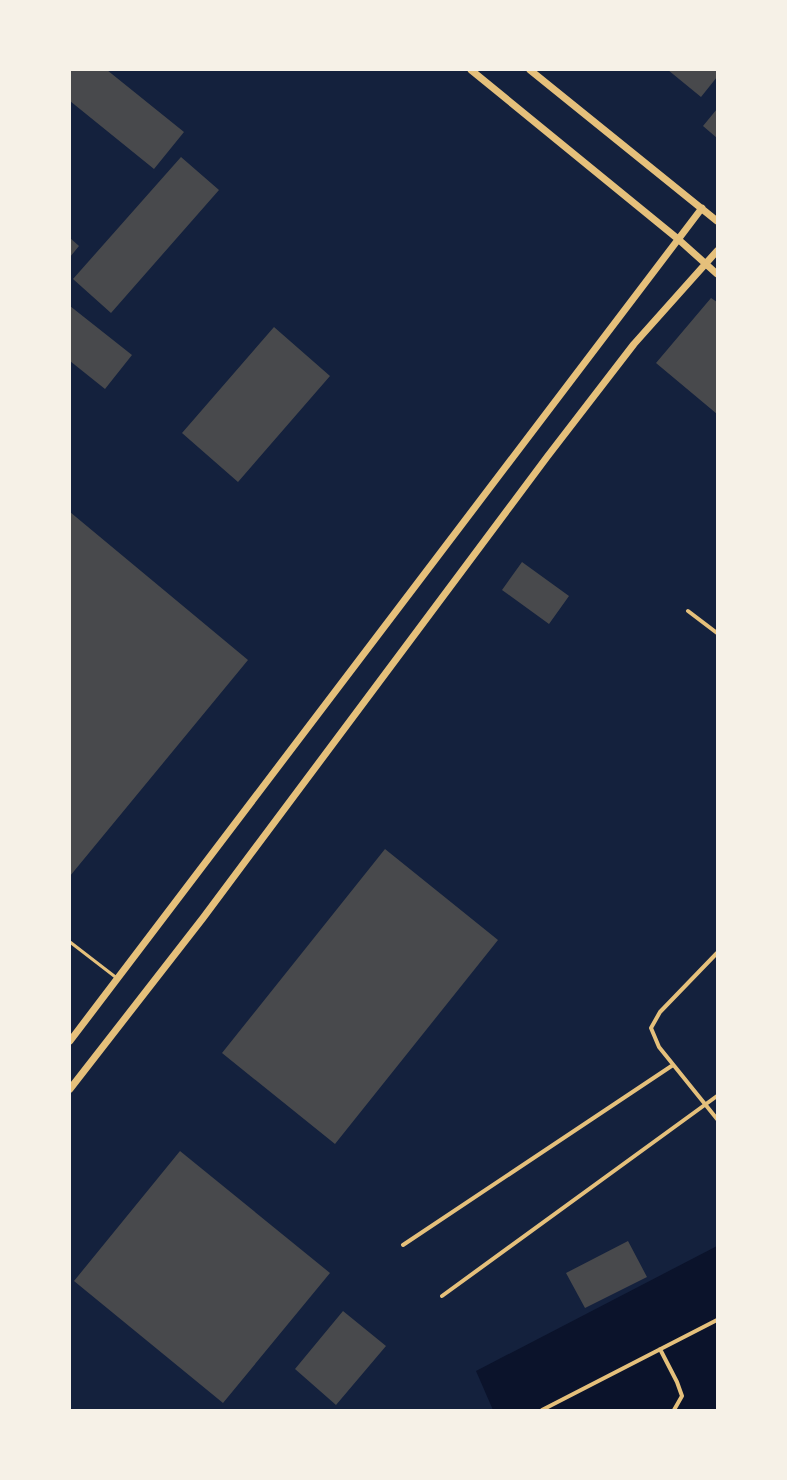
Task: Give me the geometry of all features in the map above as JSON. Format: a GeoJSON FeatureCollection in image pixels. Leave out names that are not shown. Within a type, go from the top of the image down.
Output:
{"type":"FeatureCollection","features":[{"type":"Feature","properties":{"kind":"street"},"geometry":{"type":"LineString","coordinates":[[471,70],[678,239],[717,274]]}},
{"type":"Feature","properties":{"kind":"street"},"geometry":{"type":"LineString","coordinates":[[530,70],[717,221]]}},
{"type":"Feature","properties":{"kind":"street"},"geometry":{"type":"LineString","coordinates":[[70,1041],[702,208]]}},
{"type":"Feature","properties":{"kind":"street"},"geometry":{"type":"LineString","coordinates":[[70,1089],[226,887],[552,450],[634,344],[717,251]]}},
{"type":"Feature","properties":{"kind":"street"},"geometry":{"type":"LineString","coordinates":[[688,611],[717,633]]}},
{"type":"Feature","properties":{"kind":"street"},"geometry":{"type":"LineString","coordinates":[[717,953],[660,1012],[651,1028],[659,1047],[717,1119]]}},
{"type":"Feature","properties":{"kind":"street"},"geometry":{"type":"LineString","coordinates":[[403,1245],[673,1065]]}},
{"type":"Feature","properties":{"kind":"street"},"geometry":{"type":"LineString","coordinates":[[442,1296],[706,1106],[717,1096]]}},
{"type":"Feature","properties":{"kind":"street"},"geometry":{"type":"LineString","coordinates":[[542,1410],[717,1320]]}},
{"type":"Feature","properties":{"kind":"street"},"geometry":{"type":"LineString","coordinates":[[660,1349],[677,1382],[682,1396],[674,1410]]}},
{"type":"Feature","properties":{"kind":"lane"},"geometry":{"type":"LineString","coordinates":[[70,942],[118,979]]}},
{"type":"Feature","properties":{"kind":"water"},"geometry":{"type":"Polygon","coordinates":[[[717,1246],[717,1410],[493,1410],[476,1371],[717,1246]]]}},
{"type":"Feature","properties":{"kind":"building"},"geometry":{"type":"Polygon","coordinates":[[[70,70],[107,70],[184,132],[154,169],[70,101],[70,70]]]}},
{"type":"Feature","properties":{"kind":"building"},"geometry":{"type":"Polygon","coordinates":[[[668,70],[717,70],[717,77],[701,97],[668,70]]]}},
{"type":"Feature","properties":{"kind":"building"},"geometry":{"type":"Polygon","coordinates":[[[717,109],[717,138],[703,126],[717,109]]]}},
{"type":"Feature","properties":{"kind":"building"},"geometry":{"type":"Polygon","coordinates":[[[181,157],[219,190],[111,313],[73,279],[181,157]]]}},
{"type":"Feature","properties":{"kind":"building"},"geometry":{"type":"Polygon","coordinates":[[[70,238],[79,246],[70,257],[70,238]]]}},
{"type":"Feature","properties":{"kind":"building"},"geometry":{"type":"Polygon","coordinates":[[[711,298],[717,302],[717,414],[656,363],[711,298]]]}},
{"type":"Feature","properties":{"kind":"building"},"geometry":{"type":"Polygon","coordinates":[[[70,306],[132,355],[105,389],[70,361],[70,306]]]}},
{"type":"Feature","properties":{"kind":"building"},"geometry":{"type":"Polygon","coordinates":[[[274,327],[330,376],[238,482],[182,433],[274,327]]]}},
{"type":"Feature","properties":{"kind":"building"},"geometry":{"type":"Polygon","coordinates":[[[70,512],[248,660],[70,876],[70,512]]]}},
{"type":"Feature","properties":{"kind":"building"},"geometry":{"type":"Polygon","coordinates":[[[522,562],[569,596],[549,624],[502,590],[522,562]]]}},
{"type":"Feature","properties":{"kind":"building"},"geometry":{"type":"Polygon","coordinates":[[[385,849],[498,940],[335,1144],[222,1053],[385,849]]]}},
{"type":"Feature","properties":{"kind":"building"},"geometry":{"type":"Polygon","coordinates":[[[180,1151],[330,1273],[223,1403],[74,1281],[180,1151]]]}},
{"type":"Feature","properties":{"kind":"building"},"geometry":{"type":"Polygon","coordinates":[[[628,1241],[647,1277],[585,1308],[566,1273],[628,1241]]]}},
{"type":"Feature","properties":{"kind":"building"},"geometry":{"type":"Polygon","coordinates":[[[343,1311],[386,1346],[336,1405],[295,1369],[343,1311]]]}}]}
